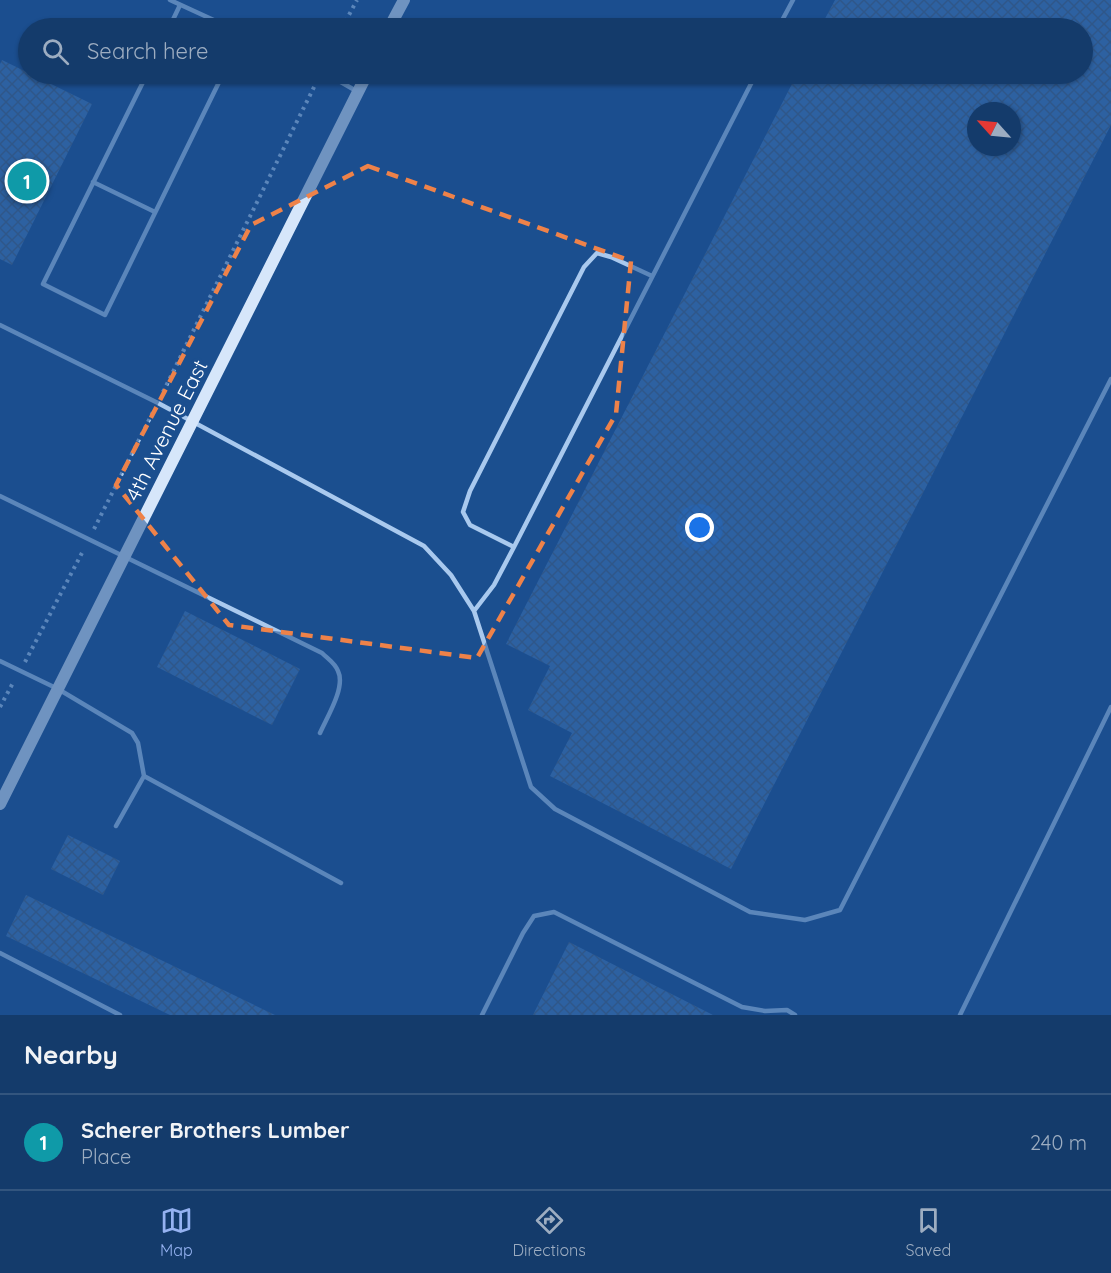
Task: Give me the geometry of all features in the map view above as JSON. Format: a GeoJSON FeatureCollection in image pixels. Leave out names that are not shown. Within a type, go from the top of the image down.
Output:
{"type":"FeatureCollection","features":[{"type":"Feature","properties":{"kind":"street"},"geometry":{"type":"LineString","coordinates":[[394,18],[404,0]]}},
{"type":"Feature","properties":{"kind":"street","name":"4th Avenue East"},"geometry":{"type":"LineString","coordinates":[[0,804],[362,84]]}},
{"type":"Feature","properties":{"kind":"lane"},"geometry":{"type":"LineString","coordinates":[[170,0],[209,18]]}},
{"type":"Feature","properties":{"kind":"lane"},"geometry":{"type":"LineString","coordinates":[[783,18],[793,0]]}},
{"type":"Feature","properties":{"kind":"lane"},"geometry":{"type":"LineString","coordinates":[[174,18],[180,5]]}},
{"type":"Feature","properties":{"kind":"lane"},"geometry":{"type":"LineString","coordinates":[[142,84],[43,284],[105,315],[218,84]]}},
{"type":"Feature","properties":{"kind":"lane"},"geometry":{"type":"LineString","coordinates":[[344,84],[358,92]]}},
{"type":"Feature","properties":{"kind":"lane"},"geometry":{"type":"LineString","coordinates":[[474,611],[494,585],[514,547],[751,84]]}},
{"type":"Feature","properties":{"kind":"lane"},"geometry":{"type":"LineString","coordinates":[[93,182],[155,212]]}},
{"type":"Feature","properties":{"kind":"lane"},"geometry":{"type":"LineString","coordinates":[[514,547],[470,525],[463,512],[470,491],[584,267],[597,253],[652,276]]}},
{"type":"Feature","properties":{"kind":"lane"},"geometry":{"type":"LineString","coordinates":[[0,325],[192,421],[424,546],[450,575],[474,611],[531,787],[555,809],[750,912],[805,920],[840,910],[1111,379]]}},
{"type":"Feature","properties":{"kind":"lane"},"geometry":{"type":"LineString","coordinates":[[0,496],[322,653],[340,673],[341,685],[320,733]]}},
{"type":"Feature","properties":{"kind":"lane"},"geometry":{"type":"LineString","coordinates":[[0,660],[58,689],[132,733],[138,742],[144,776],[116,826]]}},
{"type":"Feature","properties":{"kind":"lane"},"geometry":{"type":"LineString","coordinates":[[960,1015],[1111,707]]}},
{"type":"Feature","properties":{"kind":"lane"},"geometry":{"type":"LineString","coordinates":[[144,776],[341,883]]}},
{"type":"Feature","properties":{"kind":"lane"},"geometry":{"type":"LineString","coordinates":[[482,1015],[534,916],[554,912],[742,1007],[765,1011],[787,1010],[795,1015]]}},
{"type":"Feature","properties":{"kind":"lane"},"geometry":{"type":"LineString","coordinates":[[0,953],[120,1015]]}},
{"type":"Feature","properties":{"kind":"path"},"geometry":{"type":"LineString","coordinates":[[347,18],[357,0]]}},
{"type":"Feature","properties":{"kind":"highlighted area"},"geometry":{"type":"Polygon","coordinates":[[[368,166],[631,261],[616,414],[477,658],[229,625],[116,485],[251,225],[368,166]]]}},
{"type":"Feature","properties":{"kind":"building"},"geometry":{"type":"Polygon","coordinates":[[[835,0],[1111,0],[1111,125],[731,869],[550,776],[572,733],[528,710],[550,666],[506,644],[792,84],[1093,84],[1093,18],[825,18],[835,0]]]}},
{"type":"Feature","properties":{"kind":"building"},"geometry":{"type":"Polygon","coordinates":[[[2,60],[18,68],[18,84],[51,84],[92,104],[12,265],[0,259],[0,64],[2,60]]]}},
{"type":"Feature","properties":{"kind":"building"},"geometry":{"type":"Polygon","coordinates":[[[185,611],[300,669],[272,725],[157,667],[185,611]]]}},
{"type":"Feature","properties":{"kind":"building"},"geometry":{"type":"Polygon","coordinates":[[[68,835],[120,861],[103,895],[51,869],[68,835]]]}},
{"type":"Feature","properties":{"kind":"building"},"geometry":{"type":"Polygon","coordinates":[[[26,895],[275,1015],[170,1015],[6,936],[26,895]]]}},
{"type":"Feature","properties":{"kind":"building"},"geometry":{"type":"Polygon","coordinates":[[[569,942],[713,1015],[533,1015],[569,942]]]}},
{"type":"Feature","properties":{"kind":"place","name":"Scherer Brothers Lumber"},"geometry":{"type":"Point","coordinates":[27,181]}}]}
